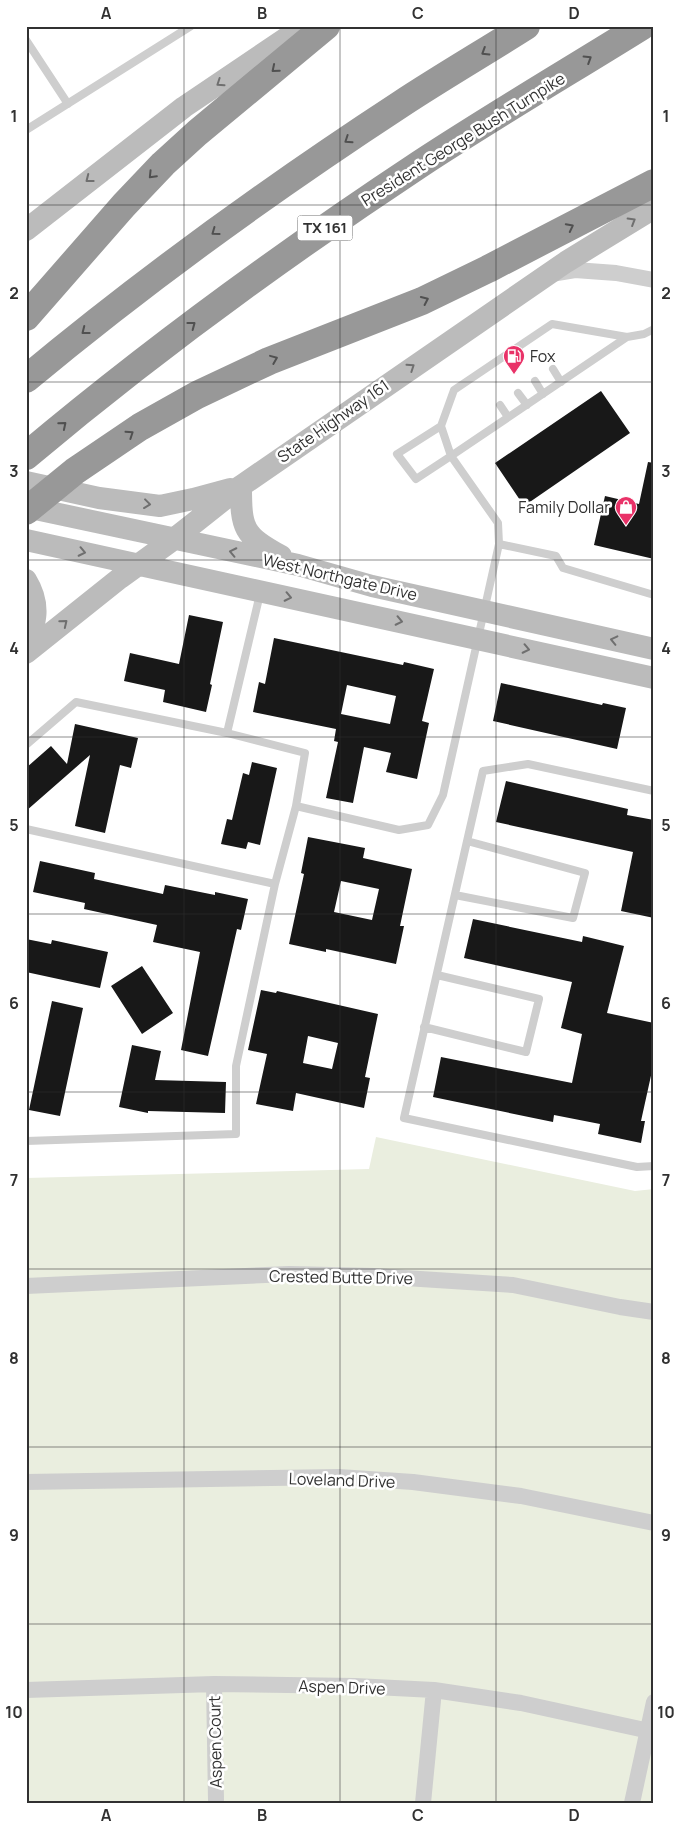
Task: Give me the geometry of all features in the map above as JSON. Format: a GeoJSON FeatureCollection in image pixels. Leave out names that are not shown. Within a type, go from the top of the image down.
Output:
{"type":"FeatureCollection","features":[{"type":"Feature","properties":{"kind":"highway"},"geometry":{"type":"LineString","coordinates":[[26,317],[124,205],[163,164],[197,133],[326,26]]}},
{"type":"Feature","properties":{"kind":"highway"},"geometry":{"type":"LineString","coordinates":[[26,379],[135,291],[224,225],[402,103],[526,26]]}},
{"type":"Feature","properties":{"kind":"highway","name":"President George Bush Turnpike"},"geometry":{"type":"LineString","coordinates":[[26,456],[86,406],[156,352],[332,223],[422,163],[642,26]]}},
{"type":"Feature","properties":{"kind":"highway"},"geometry":{"type":"LineString","coordinates":[[26,511],[91,460],[140,427],[197,395],[269,361],[422,301],[654,183]]}},
{"type":"Feature","properties":{"kind":"main road"},"geometry":{"type":"LineString","coordinates":[[26,230],[184,107],[304,26]]}},
{"type":"Feature","properties":{"kind":"main road","name":"State Highway 161"},"geometry":{"type":"LineString","coordinates":[[26,652],[241,486],[546,275],[654,208]]}},
{"type":"Feature","properties":{"kind":"main road"},"geometry":{"type":"LineString","coordinates":[[26,482],[99,498],[160,506],[241,486],[241,507],[244,526],[258,543],[298,565]]}},
{"type":"Feature","properties":{"kind":"main road","name":"West Northgate Drive"},"geometry":{"type":"LineString","coordinates":[[26,506],[298,565],[372,586],[654,649]]}},
{"type":"Feature","properties":{"kind":"main road","name":"West Northgate Drive"},"geometry":{"type":"LineString","coordinates":[[30,540],[654,678]]}},
{"type":"Feature","properties":{"kind":"main road"},"geometry":{"type":"LineString","coordinates":[[26,580],[33,591],[36,618],[26,652]]}},
{"type":"Feature","properties":{"kind":"street"},"geometry":{"type":"LineString","coordinates":[[546,275],[575,270],[616,273],[654,280]]}},
{"type":"Feature","properties":{"kind":"street","name":"Crested Butte Drive"},"geometry":{"type":"LineString","coordinates":[[26,1286],[289,1274],[374,1276],[513,1285],[620,1308],[654,1312]]}},
{"type":"Feature","properties":{"kind":"street","name":"Loveland Drive"},"geometry":{"type":"LineString","coordinates":[[26,1482],[339,1477],[412,1482],[521,1496],[654,1523]]}},
{"type":"Feature","properties":{"kind":"street","name":"Aspen Drive"},"geometry":{"type":"LineString","coordinates":[[26,1690],[214,1684],[355,1686],[434,1690],[521,1703],[650,1731]]}},
{"type":"Feature","properties":{"kind":"street","name":"Aspen Court"},"geometry":{"type":"LineString","coordinates":[[214,1684],[216,1800]]}},
{"type":"Feature","properties":{"kind":"street"},"geometry":{"type":"LineString","coordinates":[[423,1803],[434,1690]]}},
{"type":"Feature","properties":{"kind":"street"},"geometry":{"type":"LineString","coordinates":[[632,1803],[650,1731],[654,1702]]}},
{"type":"Feature","properties":{"kind":"lane"},"geometry":{"type":"LineString","coordinates":[[26,130],[192,26]]}},
{"type":"Feature","properties":{"kind":"lane"},"geometry":{"type":"LineString","coordinates":[[26,40],[68,104]]}},
{"type":"Feature","properties":{"kind":"lane"},"geometry":{"type":"LineString","coordinates":[[627,337],[416,479],[397,454],[441,426],[454,390],[480,377],[498,365],[533,341],[552,324],[627,337],[644,334],[654,329]]}},
{"type":"Feature","properties":{"kind":"lane"},"geometry":{"type":"LineString","coordinates":[[553,370],[561,382]]}},
{"type":"Feature","properties":{"kind":"lane"},"geometry":{"type":"LineString","coordinates":[[535,382],[543,394]]}},
{"type":"Feature","properties":{"kind":"lane"},"geometry":{"type":"LineString","coordinates":[[518,393],[527,404]]}},
{"type":"Feature","properties":{"kind":"lane"},"geometry":{"type":"LineString","coordinates":[[500,405],[508,417]]}},
{"type":"Feature","properties":{"kind":"lane"},"geometry":{"type":"LineString","coordinates":[[296,806],[399,830],[428,825],[443,794],[499,544],[498,523],[452,456],[441,426]]}},
{"type":"Feature","properties":{"kind":"lane"},"geometry":{"type":"LineString","coordinates":[[499,544],[556,556],[563,568],[654,595]]}},
{"type":"Feature","properties":{"kind":"lane"},"geometry":{"type":"LineString","coordinates":[[227,733],[261,591]]}},
{"type":"Feature","properties":{"kind":"lane"},"geometry":{"type":"LineString","coordinates":[[26,745],[76,702],[227,733],[305,753],[296,806],[275,884],[236,1066],[236,1134],[26,1141]]}},
{"type":"Feature","properties":{"kind":"lane"},"geometry":{"type":"LineString","coordinates":[[654,791],[528,764],[483,771],[404,1118],[637,1166],[654,1166]]}},
{"type":"Feature","properties":{"kind":"lane"},"geometry":{"type":"LineString","coordinates":[[26,830],[275,884]]}},
{"type":"Feature","properties":{"kind":"lane"},"geometry":{"type":"LineString","coordinates":[[455,895],[573,918],[586,872],[467,841]]}},
{"type":"Feature","properties":{"kind":"lane"},"geometry":{"type":"LineString","coordinates":[[424,1028],[526,1052],[540,999],[437,975]]}},
{"type":"Feature","properties":{"kind":"shaded area"},"geometry":{"type":"Polygon","coordinates":[[[376,1137],[635,1191],[654,1189],[654,1803],[26,1803],[26,1178],[369,1169],[376,1137]]]}},
{"type":"Feature","properties":{"kind":"building"},"geometry":{"type":"Polygon","coordinates":[[[601,391],[630,433],[524,506],[495,463],[601,391]]]}},
{"type":"Feature","properties":{"kind":"building","name":"Family Dollar"},"geometry":{"type":"Polygon","coordinates":[[[648,462],[654,463],[654,559],[594,545],[605,496],[639,504],[648,462]]]}},
{"type":"Feature","properties":{"kind":"building"},"geometry":{"type":"Polygon","coordinates":[[[189,615],[223,622],[206,712],[163,702],[165,690],[124,681],[130,653],[179,664],[189,615]]]}},
{"type":"Feature","properties":{"kind":"building"},"geometry":{"type":"Polygon","coordinates":[[[274,638],[403,665],[404,662],[434,669],[422,721],[429,723],[417,779],[386,772],[391,753],[364,747],[353,803],[326,798],[338,742],[334,741],[336,729],[253,712],[259,682],[265,684],[274,638]],[[347,685],[341,714],[390,724],[396,696],[347,685]]]}},
{"type":"Feature","properties":{"kind":"building"},"geometry":{"type":"Polygon","coordinates":[[[501,683],[602,705],[603,703],[626,708],[617,749],[493,721],[501,683]]]}},
{"type":"Feature","properties":{"kind":"building"},"geometry":{"type":"Polygon","coordinates":[[[75,724],[138,738],[131,768],[120,765],[105,833],[75,826],[90,755],[26,811],[26,768],[51,746],[67,764],[75,724]]]}},
{"type":"Feature","properties":{"kind":"building"},"geometry":{"type":"Polygon","coordinates":[[[252,762],[277,768],[260,845],[248,842],[246,849],[221,844],[227,819],[232,820],[243,773],[249,775],[252,762]]]}},
{"type":"Feature","properties":{"kind":"building"},"geometry":{"type":"Polygon","coordinates":[[[506,781],[628,809],[627,815],[654,820],[654,918],[621,911],[633,852],[496,822],[506,781]]]}},
{"type":"Feature","properties":{"kind":"building"},"geometry":{"type":"Polygon","coordinates":[[[308,837],[365,848],[363,858],[412,869],[400,926],[404,926],[396,964],[326,949],[326,952],[289,944],[304,874],[301,873],[308,837]],[[341,881],[334,912],[372,920],[379,889],[341,881]]]}},
{"type":"Feature","properties":{"kind":"building"},"geometry":{"type":"Polygon","coordinates":[[[40,861],[95,873],[94,879],[163,894],[165,885],[215,895],[215,892],[248,899],[241,930],[237,929],[208,1056],[181,1050],[200,952],[153,942],[157,925],[84,909],[85,903],[33,892],[40,861]]]}},
{"type":"Feature","properties":{"kind":"building"},"geometry":{"type":"Polygon","coordinates":[[[473,919],[582,942],[583,936],[624,946],[607,1013],[654,1023],[654,1062],[641,1121],[645,1121],[641,1143],[598,1134],[600,1124],[554,1115],[553,1122],[433,1097],[441,1057],[572,1083],[582,1034],[561,1028],[572,982],[464,958],[473,919]]]}},
{"type":"Feature","properties":{"kind":"building"},"geometry":{"type":"Polygon","coordinates":[[[26,939],[51,944],[52,940],[108,952],[100,988],[26,972],[26,939]]]}},
{"type":"Feature","properties":{"kind":"building"},"geometry":{"type":"Polygon","coordinates":[[[142,966],[173,1013],[142,1034],[111,986],[142,966]]]}},
{"type":"Feature","properties":{"kind":"building"},"geometry":{"type":"Polygon","coordinates":[[[261,990],[276,993],[277,991],[378,1014],[365,1077],[370,1078],[364,1108],[296,1093],[293,1111],[256,1104],[267,1054],[248,1050],[261,990]],[[308,1036],[303,1063],[332,1069],[338,1043],[308,1036]]]}},
{"type":"Feature","properties":{"kind":"building"},"geometry":{"type":"Polygon","coordinates":[[[52,1001],[83,1008],[60,1116],[29,1110],[52,1001]]]}},
{"type":"Feature","properties":{"kind":"building"},"geometry":{"type":"Polygon","coordinates":[[[132,1045],[161,1051],[155,1080],[226,1082],[225,1113],[148,1111],[148,1113],[119,1107],[132,1045]]]}},
{"type":"Feature","properties":{"kind":"place","name":"Fox"},"geometry":{"type":"Point","coordinates":[514,375]}},
{"type":"Feature","properties":{"kind":"place","name":"Family Dollar"},"geometry":{"type":"Point","coordinates":[626,526]}}]}
